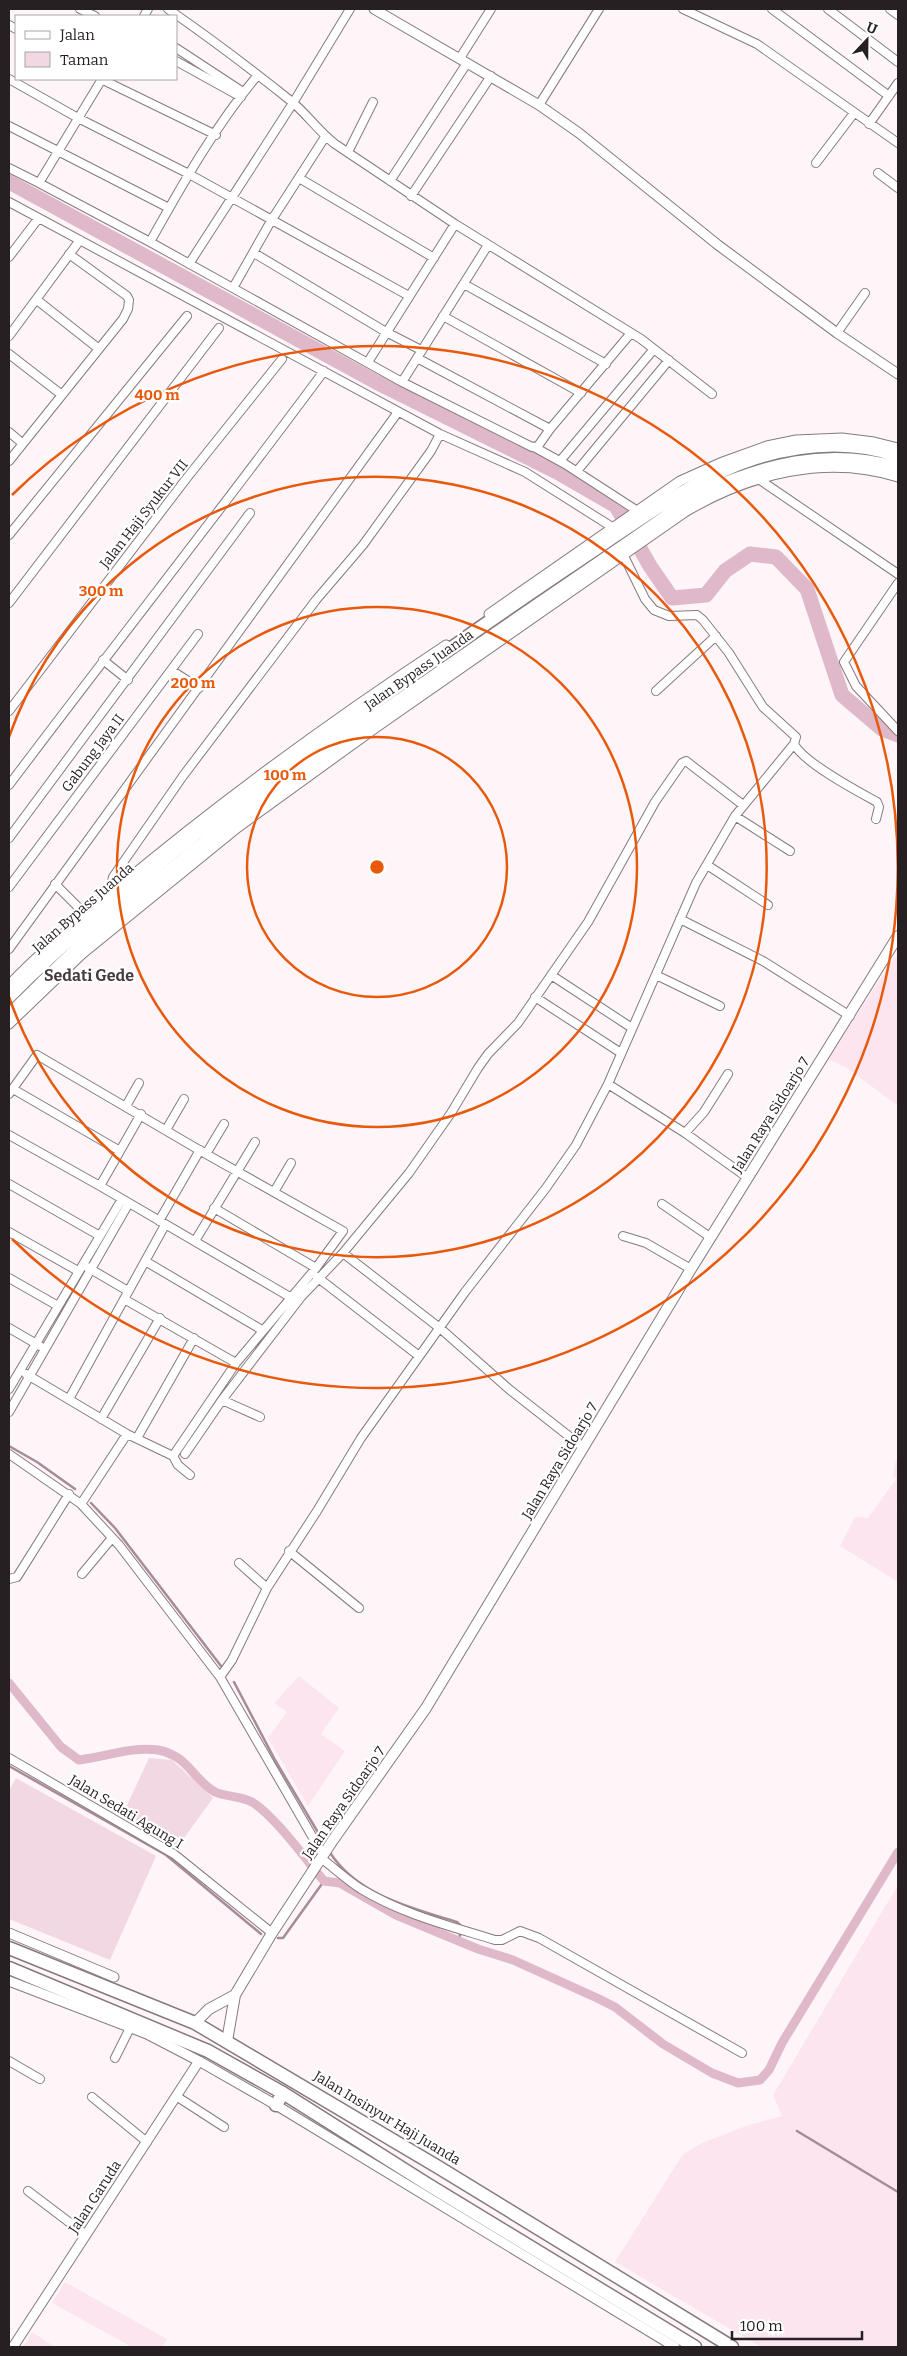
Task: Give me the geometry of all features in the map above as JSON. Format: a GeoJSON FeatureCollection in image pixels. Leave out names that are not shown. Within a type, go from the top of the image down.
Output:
{"type":"FeatureCollection","features":[{"type":"Feature","properties":{"kind":"highway","name":"Jalan Bypass Juanda"},"geometry":{"type":"LineString","coordinates":[[11,1017],[30,994],[99,930],[316,753],[388,689],[635,514],[697,482],[797,444],[840,445],[878,450],[898,456]]}},
{"type":"Feature","properties":{"kind":"highway","name":"Jalan Bypass Juanda"},"geometry":{"type":"LineString","coordinates":[[9,997],[13,982],[179,846],[316,753],[394,710],[626,551],[697,495],[726,482],[762,476],[798,461],[826,458],[856,459],[898,468]]}},
{"type":"Feature","properties":{"kind":"highway","name":"Jalan Insinyur Haji Juanda"},"geometry":{"type":"LineString","coordinates":[[9,1948],[195,2023],[438,2167],[732,2347]]}},
{"type":"Feature","properties":{"kind":"highway"},"geometry":{"type":"LineString","coordinates":[[9,1968],[146,2029],[208,2051],[283,2093],[427,2184],[695,2347]]}},
{"type":"Feature","properties":{"kind":"highway"},"geometry":{"type":"LineString","coordinates":[[276,2105],[283,2093]]}},
{"type":"Feature","properties":{"kind":"highway"},"geometry":{"type":"LineString","coordinates":[[427,2184],[438,2167]]}},
{"type":"Feature","properties":{"kind":"main road","name":"Jalan Raya Sidoarjo 7"},"geometry":{"type":"LineString","coordinates":[[227,2041],[235,1995],[272,1933],[333,1840],[426,1708],[710,1237],[850,1016],[898,936]]}},
{"type":"Feature","properties":{"kind":"main road"},"geometry":{"type":"LineString","coordinates":[[195,2023],[209,2009],[235,1995]]}},
{"type":"Feature","properties":{"kind":"street"},"geometry":{"type":"LineString","coordinates":[[80,9],[92,15]]}},
{"type":"Feature","properties":{"kind":"street"},"geometry":{"type":"LineString","coordinates":[[189,264],[293,103],[350,9]]}},
{"type":"Feature","properties":{"kind":"street"},"geometry":{"type":"LineString","coordinates":[[374,9],[539,105],[579,133],[718,245],[837,334],[898,374]]}},
{"type":"Feature","properties":{"kind":"street"},"geometry":{"type":"LineString","coordinates":[[390,181],[463,60],[491,9]]}},
{"type":"Feature","properties":{"kind":"street"},"geometry":{"type":"LineString","coordinates":[[539,105],[599,9]]}},
{"type":"Feature","properties":{"kind":"street"},"geometry":{"type":"LineString","coordinates":[[683,9],[702,12],[757,44],[898,143]]}},
{"type":"Feature","properties":{"kind":"street"},"geometry":{"type":"LineString","coordinates":[[772,9],[889,96]]}},
{"type":"Feature","properties":{"kind":"street"},"geometry":{"type":"LineString","coordinates":[[828,9],[898,62]]}},
{"type":"Feature","properties":{"kind":"street"},"geometry":{"type":"LineString","coordinates":[[890,9],[898,15]]}},
{"type":"Feature","properties":{"kind":"street"},"geometry":{"type":"LineString","coordinates":[[178,16],[209,37],[293,103],[325,137],[411,196],[631,333],[712,394]]}},
{"type":"Feature","properties":{"kind":"street"},"geometry":{"type":"LineString","coordinates":[[178,49],[242,95]]}},
{"type":"Feature","properties":{"kind":"street"},"geometry":{"type":"LineString","coordinates":[[178,62],[242,95]]}},
{"type":"Feature","properties":{"kind":"street"},"geometry":{"type":"LineString","coordinates":[[150,242],[189,174],[257,76]]}},
{"type":"Feature","properties":{"kind":"street"},"geometry":{"type":"LineString","coordinates":[[411,196],[491,76]]}},
{"type":"Feature","properties":{"kind":"street"},"geometry":{"type":"LineString","coordinates":[[9,79],[78,118],[189,174],[409,296]]}},
{"type":"Feature","properties":{"kind":"street"},"geometry":{"type":"LineString","coordinates":[[39,184],[101,80]]}},
{"type":"Feature","properties":{"kind":"street"},"geometry":{"type":"LineString","coordinates":[[104,80],[216,135]]}},
{"type":"Feature","properties":{"kind":"street"},"geometry":{"type":"LineString","coordinates":[[869,124],[898,83]]}},
{"type":"Feature","properties":{"kind":"street"},"geometry":{"type":"LineString","coordinates":[[348,152],[373,102]]}},
{"type":"Feature","properties":{"kind":"street"},"geometry":{"type":"LineString","coordinates":[[816,164],[854,113]]}},
{"type":"Feature","properties":{"kind":"street"},"geometry":{"type":"LineString","coordinates":[[9,126],[169,208]]}},
{"type":"Feature","properties":{"kind":"street"},"geometry":{"type":"LineString","coordinates":[[233,288],[271,221],[325,137]]}},
{"type":"Feature","properties":{"kind":"street"},"geometry":{"type":"LineString","coordinates":[[9,168],[150,242],[402,382],[560,461],[577,471],[635,514]]}},
{"type":"Feature","properties":{"kind":"street"},"geometry":{"type":"LineString","coordinates":[[878,173],[898,188]]}},
{"type":"Feature","properties":{"kind":"street"},"geometry":{"type":"LineString","coordinates":[[298,178],[434,258]]}},
{"type":"Feature","properties":{"kind":"street"},"geometry":{"type":"LineString","coordinates":[[9,202],[440,434],[525,472],[614,530]]}},
{"type":"Feature","properties":{"kind":"street"},"geometry":{"type":"LineString","coordinates":[[9,257],[38,219]]}},
{"type":"Feature","properties":{"kind":"street"},"geometry":{"type":"LineString","coordinates":[[368,362],[455,224]]}},
{"type":"Feature","properties":{"kind":"street"},"geometry":{"type":"LineString","coordinates":[[9,336],[80,240]]}},
{"type":"Feature","properties":{"kind":"street"},"geometry":{"type":"LineString","coordinates":[[402,382],[488,245]]}},
{"type":"Feature","properties":{"kind":"street"},"geometry":{"type":"LineString","coordinates":[[254,253],[386,332],[419,354],[550,430]]}},
{"type":"Feature","properties":{"kind":"street"},"geometry":{"type":"LineString","coordinates":[[9,461],[123,319],[128,309],[129,300],[69,254]]}},
{"type":"Feature","properties":{"kind":"street"},"geometry":{"type":"LineString","coordinates":[[464,284],[606,364]]}},
{"type":"Feature","properties":{"kind":"street"},"geometry":{"type":"LineString","coordinates":[[837,334],[865,293]]}},
{"type":"Feature","properties":{"kind":"street"},"geometry":{"type":"LineString","coordinates":[[36,300],[99,349]]}},
{"type":"Feature","properties":{"kind":"street"},"geometry":{"type":"LineString","coordinates":[[9,535],[187,316]]}},
{"type":"Feature","properties":{"kind":"street"},"geometry":{"type":"LineString","coordinates":[[443,316],[581,393]]}},
{"type":"Feature","properties":{"kind":"street"},"geometry":{"type":"LineString","coordinates":[[9,603],[219,328]]}},
{"type":"Feature","properties":{"kind":"street"},"geometry":{"type":"LineString","coordinates":[[534,447],[538,446],[631,333]]}},
{"type":"Feature","properties":{"kind":"street"},"geometry":{"type":"LineString","coordinates":[[560,461],[654,349]]}},
{"type":"Feature","properties":{"kind":"street"},"geometry":{"type":"LineString","coordinates":[[9,354],[62,395]]}},
{"type":"Feature","properties":{"kind":"street","name":"Jalan Haji Syukur VII"},"geometry":{"type":"LineString","coordinates":[[9,711],[186,479],[282,359]]}},
{"type":"Feature","properties":{"kind":"street"},"geometry":{"type":"LineString","coordinates":[[577,471],[669,360]]}},
{"type":"Feature","properties":{"kind":"street"},"geometry":{"type":"LineString","coordinates":[[9,785],[103,660],[207,528],[324,371]]}},
{"type":"Feature","properties":{"kind":"street"},"geometry":{"type":"LineString","coordinates":[[9,949],[398,412]]}},
{"type":"Feature","properties":{"kind":"street"},"geometry":{"type":"LineString","coordinates":[[9,432],[22,443]]}},
{"type":"Feature","properties":{"kind":"street"},"geometry":{"type":"LineString","coordinates":[[112,893],[111,886],[114,877],[137,840],[292,631],[364,545],[440,434]]}},
{"type":"Feature","properties":{"kind":"street"},"geometry":{"type":"LineString","coordinates":[[797,444],[842,438],[874,442],[898,448]]}},
{"type":"Feature","properties":{"kind":"street"},"geometry":{"type":"LineString","coordinates":[[762,476],[805,468],[841,466],[868,468],[898,477]]}},
{"type":"Feature","properties":{"kind":"street"},"geometry":{"type":"LineString","coordinates":[[762,476],[898,574]]}},
{"type":"Feature","properties":{"kind":"street"},"geometry":{"type":"LineString","coordinates":[[9,838],[250,513]]}},
{"type":"Feature","properties":{"kind":"street"},"geometry":{"type":"LineString","coordinates":[[220,1677],[232,1660],[266,1588],[317,1511],[361,1438],[419,1356],[441,1329],[470,1285],[573,1150],[608,1084],[680,919],[707,865],[735,816],[794,744],[796,737],[763,707],[729,653],[697,615],[669,616],[654,610],[645,599],[626,551]]}},
{"type":"Feature","properties":{"kind":"street"},"geometry":{"type":"LineString","coordinates":[[898,583],[844,662],[856,686],[898,731]]}},
{"type":"Feature","properties":{"kind":"street","name":"Gabung Jaya II"},"geometry":{"type":"LineString","coordinates":[[9,887],[198,634]]}},
{"type":"Feature","properties":{"kind":"street"},"geometry":{"type":"LineString","coordinates":[[656,690],[716,636]]}},
{"type":"Feature","properties":{"kind":"street"},"geometry":{"type":"LineString","coordinates":[[103,660],[128,680]]}},
{"type":"Feature","properties":{"kind":"street"},"geometry":{"type":"LineString","coordinates":[[171,670],[199,688]]}},
{"type":"Feature","properties":{"kind":"street"},"geometry":{"type":"LineString","coordinates":[[794,744],[799,751],[840,781],[877,802],[879,807],[876,819]]}},
{"type":"Feature","properties":{"kind":"street"},"geometry":{"type":"LineString","coordinates":[[30,994],[13,982],[85,914],[181,835],[316,753]]}},
{"type":"Feature","properties":{"kind":"street"},"geometry":{"type":"LineString","coordinates":[[11,1017],[132,912],[237,828],[316,753]]}},
{"type":"Feature","properties":{"kind":"street"},"geometry":{"type":"LineString","coordinates":[[185,1454],[222,1400],[301,1297],[320,1279],[409,1173],[488,1054],[518,1023],[588,922],[655,802],[682,762],[686,761],[743,805]]}},
{"type":"Feature","properties":{"kind":"street"},"geometry":{"type":"LineString","coordinates":[[735,816],[790,851]]}},
{"type":"Feature","properties":{"kind":"street"},"geometry":{"type":"LineString","coordinates":[[707,865],[768,905]]}},
{"type":"Feature","properties":{"kind":"street"},"geometry":{"type":"LineString","coordinates":[[55,884],[85,914]]}},
{"type":"Feature","properties":{"kind":"street"},"geometry":{"type":"LineString","coordinates":[[680,919],[762,961],[850,1016]]}},
{"type":"Feature","properties":{"kind":"street"},"geometry":{"type":"LineString","coordinates":[[656,975],[720,1006]]}},
{"type":"Feature","properties":{"kind":"street"},"geometry":{"type":"LineString","coordinates":[[551,976],[632,1028]]}},
{"type":"Feature","properties":{"kind":"street"},"geometry":{"type":"LineString","coordinates":[[535,998],[621,1053]]}},
{"type":"Feature","properties":{"kind":"street"},"geometry":{"type":"LineString","coordinates":[[120,1151],[11,1092],[37,1055],[141,1114],[237,1172],[343,1231],[314,1270],[236,1363],[172,1456]]}},
{"type":"Feature","properties":{"kind":"street"},"geometry":{"type":"LineString","coordinates":[[685,1134],[704,1112],[728,1074]]}},
{"type":"Feature","properties":{"kind":"street"},"geometry":{"type":"LineString","coordinates":[[126,1106],[139,1083]]}},
{"type":"Feature","properties":{"kind":"street"},"geometry":{"type":"LineString","coordinates":[[608,1084],[748,1178]]}},
{"type":"Feature","properties":{"kind":"street"},"geometry":{"type":"LineString","coordinates":[[166,1130],[184,1099]]}},
{"type":"Feature","properties":{"kind":"street"},"geometry":{"type":"LineString","coordinates":[[100,1186],[141,1114]]}},
{"type":"Feature","properties":{"kind":"street"},"geometry":{"type":"LineString","coordinates":[[69,1398],[145,1261],[162,1223],[203,1152],[224,1124]]}},
{"type":"Feature","properties":{"kind":"street"},"geometry":{"type":"LineString","coordinates":[[9,1136],[100,1186],[290,1297]]}},
{"type":"Feature","properties":{"kind":"street"},"geometry":{"type":"LineString","coordinates":[[195,1241],[255,1142]]}},
{"type":"Feature","properties":{"kind":"street"},"geometry":{"type":"LineString","coordinates":[[274,1192],[291,1163]]}},
{"type":"Feature","properties":{"kind":"street"},"geometry":{"type":"LineString","coordinates":[[9,1184],[100,1236]]}},
{"type":"Feature","properties":{"kind":"street"},"geometry":{"type":"LineString","coordinates":[[9,1389],[80,1268],[100,1236],[126,1201]]}},
{"type":"Feature","properties":{"kind":"street"},"geometry":{"type":"LineString","coordinates":[[9,1412],[46,1350],[126,1201]]}},
{"type":"Feature","properties":{"kind":"street"},"geometry":{"type":"LineString","coordinates":[[662,1204],[710,1237]]}},
{"type":"Feature","properties":{"kind":"street"},"geometry":{"type":"LineString","coordinates":[[214,1208],[314,1270],[320,1279],[419,1356]]}},
{"type":"Feature","properties":{"kind":"street"},"geometry":{"type":"LineString","coordinates":[[9,1232],[80,1268],[90,1269],[128,1291]]}},
{"type":"Feature","properties":{"kind":"street"},"geometry":{"type":"LineString","coordinates":[[623,1236],[646,1242],[691,1269]]}},
{"type":"Feature","properties":{"kind":"street"},"geometry":{"type":"LineString","coordinates":[[343,1252],[441,1329],[510,1390],[584,1448]]}},
{"type":"Feature","properties":{"kind":"street"},"geometry":{"type":"LineString","coordinates":[[145,1261],[262,1330]]}},
{"type":"Feature","properties":{"kind":"street"},"geometry":{"type":"LineString","coordinates":[[9,1278],[58,1306]]}},
{"type":"Feature","properties":{"kind":"street"},"geometry":{"type":"LineString","coordinates":[[124,1299],[236,1363]]}},
{"type":"Feature","properties":{"kind":"street"},"geometry":{"type":"LineString","coordinates":[[101,1418],[160,1318]]}},
{"type":"Feature","properties":{"kind":"street"},"geometry":{"type":"LineString","coordinates":[[9,1328],[46,1350]]}},
{"type":"Feature","properties":{"kind":"street"},"geometry":{"type":"LineString","coordinates":[[137,1438],[194,1338]]}},
{"type":"Feature","properties":{"kind":"street"},"geometry":{"type":"LineString","coordinates":[[20,1370],[127,1434],[172,1456],[178,1465],[190,1475]]}},
{"type":"Feature","properties":{"kind":"street"},"geometry":{"type":"LineString","coordinates":[[222,1400],[260,1417]]}},
{"type":"Feature","properties":{"kind":"street"},"geometry":{"type":"LineString","coordinates":[[81,1504],[127,1434]]}},
{"type":"Feature","properties":{"kind":"street"},"geometry":{"type":"LineString","coordinates":[[9,1454],[81,1504],[112,1538],[220,1677],[322,1857],[360,1888],[396,1907],[499,1940],[515,1933],[525,1932],[742,2053]]}},
{"type":"Feature","properties":{"kind":"street"},"geometry":{"type":"LineString","coordinates":[[9,1579],[16,1577],[69,1494]]}},
{"type":"Feature","properties":{"kind":"street"},"geometry":{"type":"LineString","coordinates":[[82,1574],[112,1538]]}},
{"type":"Feature","properties":{"kind":"street"},"geometry":{"type":"LineString","coordinates":[[289,1551],[359,1608]]}},
{"type":"Feature","properties":{"kind":"street"},"geometry":{"type":"LineString","coordinates":[[239,1563],[266,1588]]}},
{"type":"Feature","properties":{"kind":"street","name":"Jalan Sedati Agung I"},"geometry":{"type":"LineString","coordinates":[[9,1758],[144,1834],[174,1854],[272,1933]]}},
{"type":"Feature","properties":{"kind":"street"},"geometry":{"type":"LineString","coordinates":[[9,1933],[114,1977]]}},
{"type":"Feature","properties":{"kind":"street"},"geometry":{"type":"LineString","coordinates":[[9,1981],[130,2028],[146,2029],[199,2062],[276,2105],[675,2347]]}},
{"type":"Feature","properties":{"kind":"street"},"geometry":{"type":"LineString","coordinates":[[115,2058],[130,2028]]}},
{"type":"Feature","properties":{"kind":"street"},"geometry":{"type":"LineString","coordinates":[[9,2061],[40,2078]]}},
{"type":"Feature","properties":{"kind":"street","name":"Jalan Garuda"},"geometry":{"type":"LineString","coordinates":[[13,2347],[199,2062]]}},
{"type":"Feature","properties":{"kind":"street"},"geometry":{"type":"LineString","coordinates":[[176,2096],[224,2127]]}},
{"type":"Feature","properties":{"kind":"street"},"geometry":{"type":"LineString","coordinates":[[92,2097],[147,2142]]}},
{"type":"Feature","properties":{"kind":"street"},"geometry":{"type":"LineString","coordinates":[[28,2191],[86,2235]]}},
{"type":"Feature","properties":{"kind":"shaded area"},"geometry":{"type":"Polygon","coordinates":[[[898,952],[898,1106],[847,1068],[828,1059],[898,952]]]}},
{"type":"Feature","properties":{"kind":"shaded area"},"geometry":{"type":"Polygon","coordinates":[[[898,1459],[898,1506],[896,1510],[898,1511],[898,1582],[840,1546],[855,1517],[868,1518],[897,1478],[893,1477],[895,1463],[898,1459]]]}},
{"type":"Feature","properties":{"kind":"shaded area"},"geometry":{"type":"Polygon","coordinates":[[[299,1676],[339,1708],[321,1734],[345,1751],[308,1806],[268,1738],[287,1712],[274,1703],[299,1676]]]}},
{"type":"Feature","properties":{"kind":"shaded area"},"geometry":{"type":"Polygon","coordinates":[[[898,1885],[898,2347],[761,2347],[615,2262],[683,2154],[702,2143],[746,2126],[782,2116],[773,2095],[898,1885]]]}},
{"type":"Feature","properties":{"kind":"shaded area"},"geometry":{"type":"Polygon","coordinates":[[[65,2282],[167,2339],[162,2347],[132,2347],[52,2303],[65,2282]]]}},
{"type":"Feature","properties":{"kind":"shaded area"},"geometry":{"type":"Polygon","coordinates":[[[32,2332],[55,2347],[23,2347],[32,2332]]]}},
{"type":"Feature","properties":{"kind":"green space"},"geometry":{"type":"Polygon","coordinates":[[[149,1758],[172,1760],[213,1798],[176,1849],[122,1816],[149,1758]]]}},
{"type":"Feature","properties":{"kind":"green space"},"geometry":{"type":"Polygon","coordinates":[[[16,1778],[156,1856],[110,1960],[9,1919],[9,1791],[16,1778]]]}},
{"type":"Feature","properties":{"kind":"waterway"},"geometry":{"type":"LineString","coordinates":[[9,182],[376,382],[557,472],[616,506],[650,566],[672,598],[706,595],[725,571],[750,554],[776,557],[807,589],[842,695],[882,729],[898,735]]}},
{"type":"Feature","properties":{"kind":"waterway"},"geometry":{"type":"LineString","coordinates":[[9,1446],[37,1462],[75,1489]]}},
{"type":"Feature","properties":{"kind":"waterway"},"geometry":{"type":"LineString","coordinates":[[91,1503],[115,1528],[221,1666]]}},
{"type":"Feature","properties":{"kind":"waterway"},"geometry":{"type":"LineString","coordinates":[[234,1682],[275,1760],[326,1846]]}},
{"type":"Feature","properties":{"kind":"waterway"},"geometry":{"type":"LineString","coordinates":[[9,1683],[61,1747],[79,1760],[139,1749],[158,1750],[177,1757],[207,1787],[215,1792],[248,1800],[261,1808],[280,1827],[324,1881],[340,1883],[396,1915],[478,1949],[513,1960],[597,1998],[615,2007],[663,2044],[712,2073],[738,2083],[760,2080],[769,2070],[782,2043],[898,1852]]}},
{"type":"Feature","properties":{"kind":"waterway"},"geometry":{"type":"LineString","coordinates":[[9,1766],[166,1855],[261,1934]]}},
{"type":"Feature","properties":{"kind":"waterway"},"geometry":{"type":"LineString","coordinates":[[329,1851],[340,1866],[369,1889],[403,1905],[457,1922],[462,1927]]}},
{"type":"Feature","properties":{"kind":"waterway"},"geometry":{"type":"LineString","coordinates":[[278,1938],[283,1938],[324,1881]]}},
{"type":"Feature","properties":{"kind":"waterway"},"geometry":{"type":"LineString","coordinates":[[458,1941],[461,1932]]}},
{"type":"Feature","properties":{"kind":"waterway"},"geometry":{"type":"LineString","coordinates":[[797,2131],[898,2192]]}},
{"type":"Feature","properties":{"kind":"district","name":"Sedati Gede"},"geometry":{"type":"Point","coordinates":[89,975]}}]}
